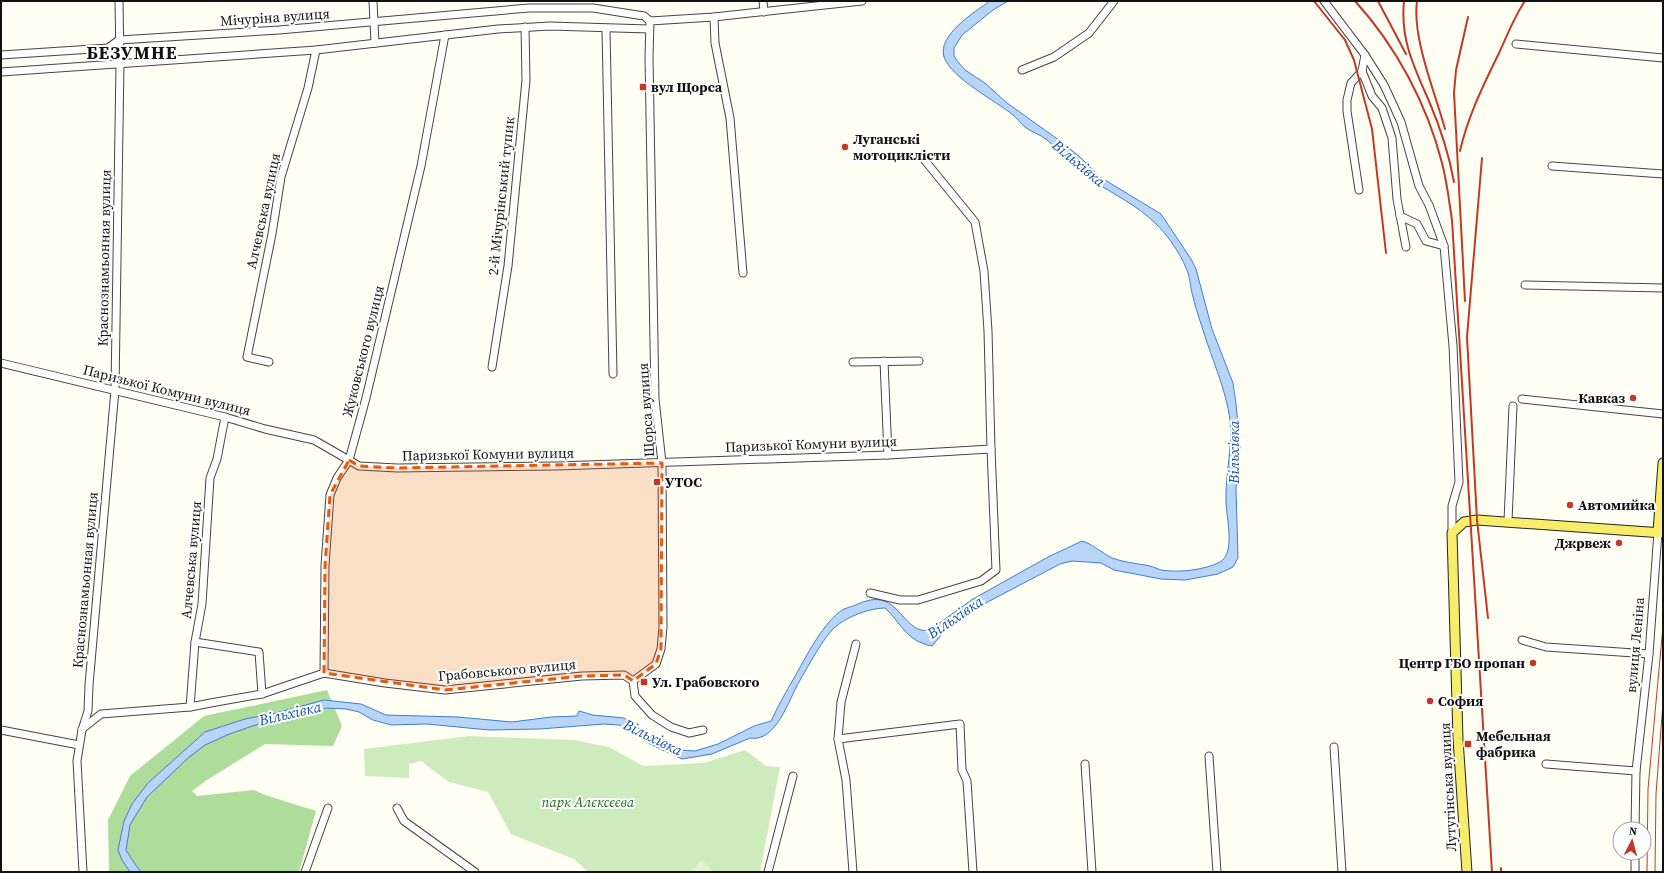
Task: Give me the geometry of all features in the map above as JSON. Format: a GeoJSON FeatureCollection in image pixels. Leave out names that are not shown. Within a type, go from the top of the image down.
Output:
{"type":"FeatureCollection","features":[{"type":"Feature","properties":{"kind":"main road","name":"вулиця Леніна"},"geometry":{"type":"LineString","coordinates":[[1661,533],[1663,463]]}},
{"type":"Feature","properties":{"kind":"main road"},"geometry":{"type":"LineString","coordinates":[[1452,533],[1464,522],[1470,520],[1508,521],[1661,533]]}},
{"type":"Feature","properties":{"kind":"main road","name":"Лутугінська вулиця"},"geometry":{"type":"LineString","coordinates":[[1452,533],[1458,739],[1467,872]]}},
{"type":"Feature","properties":{"kind":"street","name":"Краснознамьонная вулиця"},"geometry":{"type":"LineString","coordinates":[[83,872],[77,761],[82,730],[88,711],[115,390],[120,63],[119,1]]}},
{"type":"Feature","properties":{"kind":"street"},"geometry":{"type":"LineString","coordinates":[[373,1],[375,43]]}},
{"type":"Feature","properties":{"kind":"street"},"geometry":{"type":"LineString","coordinates":[[763,1],[764,12]]}},
{"type":"Feature","properties":{"kind":"street","name":"Мічуріна вулиця"},"geometry":{"type":"LineString","coordinates":[[1,56],[108,48],[119,40],[373,23],[529,8],[593,8],[644,16],[650,21],[714,17],[862,1]]}},
{"type":"Feature","properties":{"kind":"street"},"geometry":{"type":"LineString","coordinates":[[1022,70],[1054,57],[1089,33],[1114,1]]}},
{"type":"Feature","properties":{"kind":"street"},"geometry":{"type":"LineString","coordinates":[[1324,1],[1365,55],[1384,85],[1401,122],[1419,186],[1429,205],[1444,246],[1453,346],[1459,482],[1452,506],[1452,533]]}},
{"type":"Feature","properties":{"kind":"street"},"geometry":{"type":"LineString","coordinates":[[714,17],[715,43],[730,118],[743,273]]}},
{"type":"Feature","properties":{"kind":"street","name":"Щорса вулиця"},"geometry":{"type":"LineString","coordinates":[[633,681],[656,664],[661,649],[663,627],[662,463],[656,399],[650,21]]}},
{"type":"Feature","properties":{"kind":"street"},"geometry":{"type":"LineString","coordinates":[[1,72],[316,50],[526,27],[550,26],[649,29]]}},
{"type":"Feature","properties":{"kind":"street","name":"2-й Мічурінський тупик"},"geometry":{"type":"LineString","coordinates":[[492,367],[508,266],[526,80],[526,27]]}},
{"type":"Feature","properties":{"kind":"street"},"geometry":{"type":"LineString","coordinates":[[606,28],[613,374]]}},
{"type":"Feature","properties":{"kind":"street","name":"Жуковського вулиця"},"geometry":{"type":"LineString","coordinates":[[324,673],[325,566],[330,495],[337,478],[349,460],[366,398],[421,166],[445,35]]}},
{"type":"Feature","properties":{"kind":"street"},"geometry":{"type":"LineString","coordinates":[[1516,44],[1663,58]]}},
{"type":"Feature","properties":{"kind":"street","name":"Алчевська вулиця"},"geometry":{"type":"LineString","coordinates":[[269,362],[247,357],[272,234],[281,177],[308,88],[316,50]]}},
{"type":"Feature","properties":{"kind":"street"},"geometry":{"type":"LineString","coordinates":[[1365,55],[1362,72],[1372,96],[1382,108],[1392,138],[1396,192],[1406,247]]}},
{"type":"Feature","properties":{"kind":"street"},"geometry":{"type":"LineString","coordinates":[[1359,190],[1347,111],[1347,100],[1351,83],[1362,72]]}},
{"type":"Feature","properties":{"kind":"street"},"geometry":{"type":"LineString","coordinates":[[870,593],[900,600],[918,600],[981,582],[996,570],[984,271],[975,222],[922,157]]}},
{"type":"Feature","properties":{"kind":"street"},"geometry":{"type":"LineString","coordinates":[[1552,166],[1663,174]]}},
{"type":"Feature","properties":{"kind":"street"},"geometry":{"type":"LineString","coordinates":[[1400,216],[1417,224],[1426,241],[1444,246]]}},
{"type":"Feature","properties":{"kind":"street"},"geometry":{"type":"LineString","coordinates":[[1525,286],[1663,288]]}},
{"type":"Feature","properties":{"kind":"street"},"geometry":{"type":"LineString","coordinates":[[884,361],[888,454]]}},
{"type":"Feature","properties":{"kind":"street"},"geometry":{"type":"LineString","coordinates":[[853,362],[919,361]]}},
{"type":"Feature","properties":{"kind":"street","name":"Паризької Комуни вулиця"},"geometry":{"type":"LineString","coordinates":[[1,363],[314,440],[359,466],[397,468],[557,466],[991,449]]}},
{"type":"Feature","properties":{"kind":"street"},"geometry":{"type":"LineString","coordinates":[[1522,399],[1663,414]]}},
{"type":"Feature","properties":{"kind":"street"},"geometry":{"type":"LineString","coordinates":[[1508,521],[1513,406]]}},
{"type":"Feature","properties":{"kind":"street","name":"Алчевська вулиця"},"geometry":{"type":"LineString","coordinates":[[190,707],[195,642],[202,604],[210,478],[217,459],[225,417]]}},
{"type":"Feature","properties":{"kind":"street","name":"вулиця Леніна"},"geometry":{"type":"LineString","coordinates":[[1636,821],[1636,771],[1661,533]]}},
{"type":"Feature","properties":{"kind":"street"},"geometry":{"type":"LineString","coordinates":[[1522,640],[1546,647],[1649,654]]}},
{"type":"Feature","properties":{"kind":"street"},"geometry":{"type":"LineString","coordinates":[[195,642],[259,652],[262,694]]}},
{"type":"Feature","properties":{"kind":"street"},"geometry":{"type":"LineString","coordinates":[[853,872],[846,780],[838,739],[841,702],[856,644]]}},
{"type":"Feature","properties":{"kind":"street","name":"Грабовського вулиця"},"geometry":{"type":"LineString","coordinates":[[82,730],[101,714],[190,707],[262,694],[324,673],[385,684],[445,690],[582,676],[624,675],[633,681]]}},
{"type":"Feature","properties":{"kind":"street"},"geometry":{"type":"LineString","coordinates":[[633,681],[635,696],[652,715],[671,727],[689,733],[702,730]]}},
{"type":"Feature","properties":{"kind":"street"},"geometry":{"type":"LineString","coordinates":[[838,739],[960,724],[962,770],[967,781],[973,872]]}},
{"type":"Feature","properties":{"kind":"street"},"geometry":{"type":"LineString","coordinates":[[1,730],[79,745]]}},
{"type":"Feature","properties":{"kind":"street"},"geometry":{"type":"LineString","coordinates":[[1334,746],[1342,872]]}},
{"type":"Feature","properties":{"kind":"street"},"geometry":{"type":"LineString","coordinates":[[1209,756],[1217,872]]}},
{"type":"Feature","properties":{"kind":"street"},"geometry":{"type":"LineString","coordinates":[[1085,764],[1092,872]]}},
{"type":"Feature","properties":{"kind":"street"},"geometry":{"type":"LineString","coordinates":[[1546,764],[1636,771]]}},
{"type":"Feature","properties":{"kind":"street"},"geometry":{"type":"LineString","coordinates":[[768,872],[793,776]]}},
{"type":"Feature","properties":{"kind":"street"},"geometry":{"type":"LineString","coordinates":[[305,872],[328,808]]}},
{"type":"Feature","properties":{"kind":"street"},"geometry":{"type":"LineString","coordinates":[[397,808],[404,821],[475,872]]}},
{"type":"Feature","properties":{"kind":"street"},"geometry":{"type":"LineString","coordinates":[[1635,861],[1635,872]]}},
{"type":"Feature","properties":{"kind":"highlighted area"},"geometry":{"type":"Polygon","coordinates":[[[349,460],[359,466],[397,468],[662,463],[661,649],[656,664],[633,681],[624,675],[582,676],[445,690],[324,673],[325,566],[330,495],[349,460]]]}},
{"type":"Feature","properties":{"kind":"green space"},"geometry":{"type":"Polygon","coordinates":[[[327,690],[342,726],[333,746],[265,744],[192,791],[197,796],[254,790],[265,795],[316,811],[299,872],[109,872],[108,820],[130,776],[204,716],[327,690]]]}},
{"type":"Feature","properties":{"kind":"green space","name":"парк Алєксєєва"},"geometry":{"type":"Polygon","coordinates":[[[469,736],[574,740],[609,747],[643,766],[704,763],[745,750],[766,766],[780,767],[760,872],[588,872],[574,859],[511,834],[488,792],[449,782],[421,761],[409,764],[409,778],[365,776],[364,749],[469,736]]]}},
{"type":"Feature","properties":{"kind":"green space"},"geometry":{"type":"Polygon","coordinates":[[[702,860],[714,872],[689,872],[702,860]]]}},
{"type":"Feature","properties":{"kind":"water","name":"Вільхівка"},"geometry":{"type":"Polygon","coordinates":[[[990,1],[1008,1],[993,10],[962,35],[954,48],[954,56],[958,62],[965,70],[985,83],[1007,103],[1063,143],[1100,177],[1161,214],[1196,269],[1212,329],[1233,383],[1236,404],[1240,447],[1236,489],[1238,558],[1233,567],[1218,574],[1185,580],[1161,579],[1114,570],[1101,563],[1072,561],[1060,564],[980,606],[961,618],[943,633],[932,646],[923,644],[910,636],[885,608],[865,611],[845,620],[830,632],[806,669],[786,709],[774,727],[767,734],[759,738],[750,738],[712,754],[682,759],[650,744],[632,731],[619,725],[604,724],[540,729],[489,730],[427,724],[391,725],[373,720],[359,712],[346,709],[326,708],[252,726],[205,745],[188,758],[147,797],[130,825],[126,850],[141,872],[130,872],[122,860],[118,850],[124,821],[132,804],[148,783],[205,732],[245,719],[276,713],[324,700],[361,704],[386,715],[458,717],[512,722],[551,717],[577,716],[579,711],[593,715],[624,718],[655,739],[679,750],[695,751],[718,744],[754,726],[771,721],[809,651],[822,631],[837,614],[846,608],[862,602],[882,600],[895,608],[914,627],[925,630],[931,629],[973,599],[1048,557],[1082,541],[1112,558],[1168,571],[1199,569],[1214,565],[1225,557],[1228,551],[1229,543],[1226,491],[1231,430],[1230,420],[1222,386],[1196,307],[1187,271],[1173,244],[1160,227],[1134,206],[1088,177],[1047,140],[1025,127],[1013,115],[975,89],[949,65],[944,57],[943,49],[946,41],[959,25],[990,1]]]}},
{"type":"Feature","properties":{"kind":"tram line"},"geometry":{"type":"LineString","coordinates":[[1647,872],[1648,789],[1663,626]]}},
{"type":"Feature","properties":{"kind":"tram line"},"geometry":{"type":"LineString","coordinates":[[1655,872],[1656,794],[1663,703]]}},
{"type":"Feature","properties":{"kind":"railway"},"geometry":{"type":"LineString","coordinates":[[1314,1],[1345,40],[1354,60],[1372,129],[1386,253]]}},
{"type":"Feature","properties":{"kind":"railway"},"geometry":{"type":"LineString","coordinates":[[1355,1],[1370,18],[1397,56],[1419,98],[1436,141],[1448,192],[1452,220],[1492,872]]}},
{"type":"Feature","properties":{"kind":"railway"},"geometry":{"type":"LineString","coordinates":[[1378,1],[1406,54]]}},
{"type":"Feature","properties":{"kind":"railway"},"geometry":{"type":"LineString","coordinates":[[1404,1],[1404,28],[1409,52],[1433,111],[1447,151],[1454,182]]}},
{"type":"Feature","properties":{"kind":"railway"},"geometry":{"type":"LineString","coordinates":[[1417,1],[1416,16],[1421,48],[1445,129]]}},
{"type":"Feature","properties":{"kind":"railway"},"geometry":{"type":"LineString","coordinates":[[1460,151],[1476,101],[1514,20],[1525,1]]}},
{"type":"Feature","properties":{"kind":"railway"},"geometry":{"type":"LineString","coordinates":[[1465,301],[1454,93],[1456,70],[1468,17]]}},
{"type":"Feature","properties":{"kind":"railway"},"geometry":{"type":"LineString","coordinates":[[1482,158],[1467,337],[1477,520],[1488,618]]}},
{"type":"Feature","properties":{"kind":"place","name":"вул Щорса"},"geometry":{"type":"Point","coordinates":[643,87]}},
{"type":"Feature","properties":{"kind":"place","name":"Луганські мотоциклісти"},"geometry":{"type":"Point","coordinates":[845,147]}},
{"type":"Feature","properties":{"kind":"place","name":"Кавказ"},"geometry":{"type":"Point","coordinates":[1633,398]}},
{"type":"Feature","properties":{"kind":"place","name":"УТОС"},"geometry":{"type":"Point","coordinates":[657,482]}},
{"type":"Feature","properties":{"kind":"place","name":"Автомийка"},"geometry":{"type":"Point","coordinates":[1570,505]}},
{"type":"Feature","properties":{"kind":"place","name":"Джрвеж"},"geometry":{"type":"Point","coordinates":[1619,543]}},
{"type":"Feature","properties":{"kind":"place","name":"Центр ГБО пропан"},"geometry":{"type":"Point","coordinates":[1533,663]}},
{"type":"Feature","properties":{"kind":"place","name":"Ул. Грабовского"},"geometry":{"type":"Point","coordinates":[644,682]}},
{"type":"Feature","properties":{"kind":"place","name":"София"},"geometry":{"type":"Point","coordinates":[1430,701]}},
{"type":"Feature","properties":{"kind":"place","name":"Мебельная фабрика"},"geometry":{"type":"Point","coordinates":[1468,744]}},
{"type":"Feature","properties":{"kind":"district","name":"БЕЗУМНЕ"},"geometry":{"type":"Point","coordinates":[132,52]}}]}
